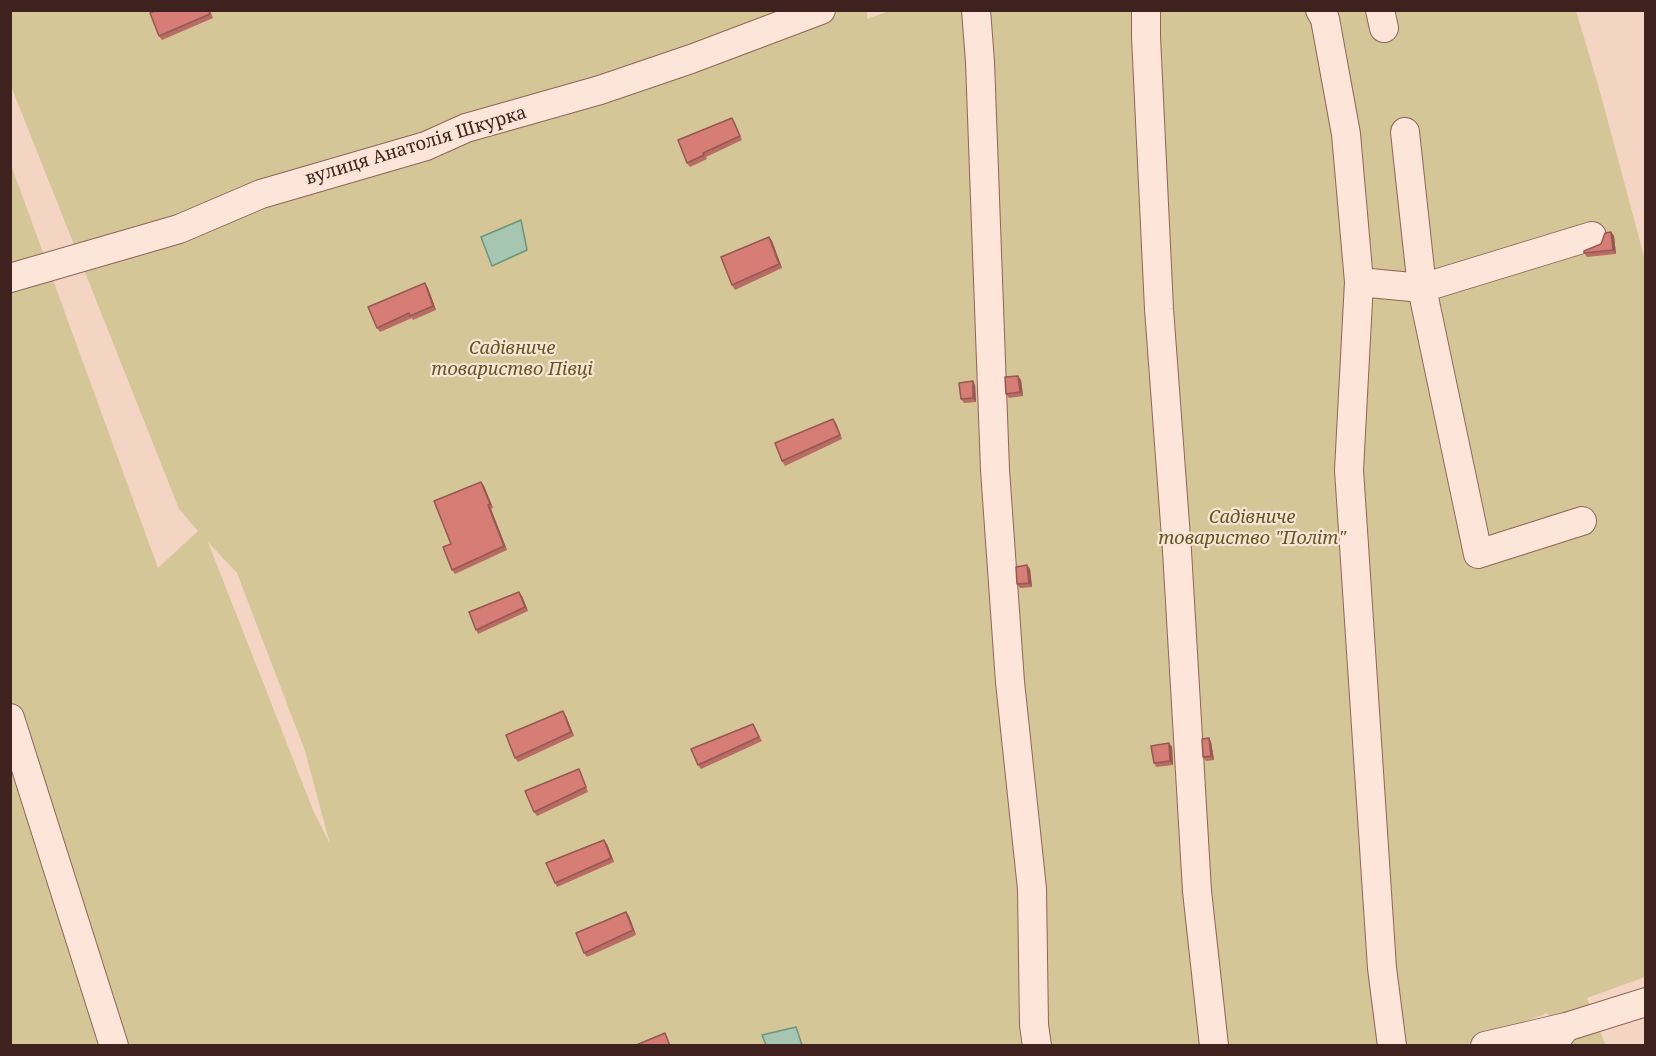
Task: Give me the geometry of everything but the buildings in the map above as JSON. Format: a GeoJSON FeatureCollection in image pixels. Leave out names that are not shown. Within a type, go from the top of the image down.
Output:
{"type":"FeatureCollection","features":[{"type":"Feature","properties":{"kind":"street","name":"вулиця Анатолія Шкурка"},"geometry":{"type":"LineString","coordinates":[[10,278],[178,229],[261,194],[426,146],[466,128],[600,90],[691,59],[821,10]]}},
{"type":"Feature","properties":{"kind":"street"},"geometry":{"type":"LineString","coordinates":[[976,10],[980,62],[995,470],[1010,682],[1032,889],[1034,1025],[1037,1046]]}},
{"type":"Feature","properties":{"kind":"street"},"geometry":{"type":"LineString","coordinates":[[1146,10],[1159,309],[1176,539],[1197,891],[1214,1046]]}},
{"type":"Feature","properties":{"kind":"street"},"geometry":{"type":"LineString","coordinates":[[1320,10],[1325,19],[1346,134],[1359,282],[1349,470],[1382,968],[1392,1046]]}},
{"type":"Feature","properties":{"kind":"street"},"geometry":{"type":"LineString","coordinates":[[1405,132],[1422,288],[1478,554],[1582,521]]}},
{"type":"Feature","properties":{"kind":"street"},"geometry":{"type":"LineString","coordinates":[[1359,282],[1422,288],[1592,236]]}},
{"type":"Feature","properties":{"kind":"street"},"geometry":{"type":"LineString","coordinates":[[10,718],[114,1046]]}},
{"type":"Feature","properties":{"kind":"street"},"geometry":{"type":"LineString","coordinates":[[1485,1046],[1558,1036],[1646,1002]]}},
{"type":"Feature","properties":{"kind":"green space"},"geometry":{"type":"Polygon","coordinates":[[[867,10],[867,19],[892,10],[1576,11],[1645,260],[1645,977],[1587,998],[1606,1046],[1567,1045],[1547,1013],[1463,1046],[11,1045],[10,162],[158,568],[198,531],[179,509],[11,86],[11,11],[867,10]],[[208,542],[313,810],[330,844],[305,751],[237,573],[208,542]]]}},
{"type":"Feature","properties":{"kind":"shaded area"},"geometry":{"type":"Polygon","coordinates":[[[521,220],[527,250],[492,266],[481,237],[521,220]]]}},
{"type":"Feature","properties":{"kind":"shaded area"},"geometry":{"type":"Polygon","coordinates":[[[796,1027],[802,1045],[766,1045],[762,1035],[796,1027]]]}},
{"type":"Feature","properties":{"kind":"park label","name":"Садівниче товариство Півці"},"geometry":{"type":"Point","coordinates":[512,359]}},
{"type":"Feature","properties":{"kind":"park label","name":"Садівниче товариство \"Політ\""},"geometry":{"type":"Point","coordinates":[1252,528]}}]}
